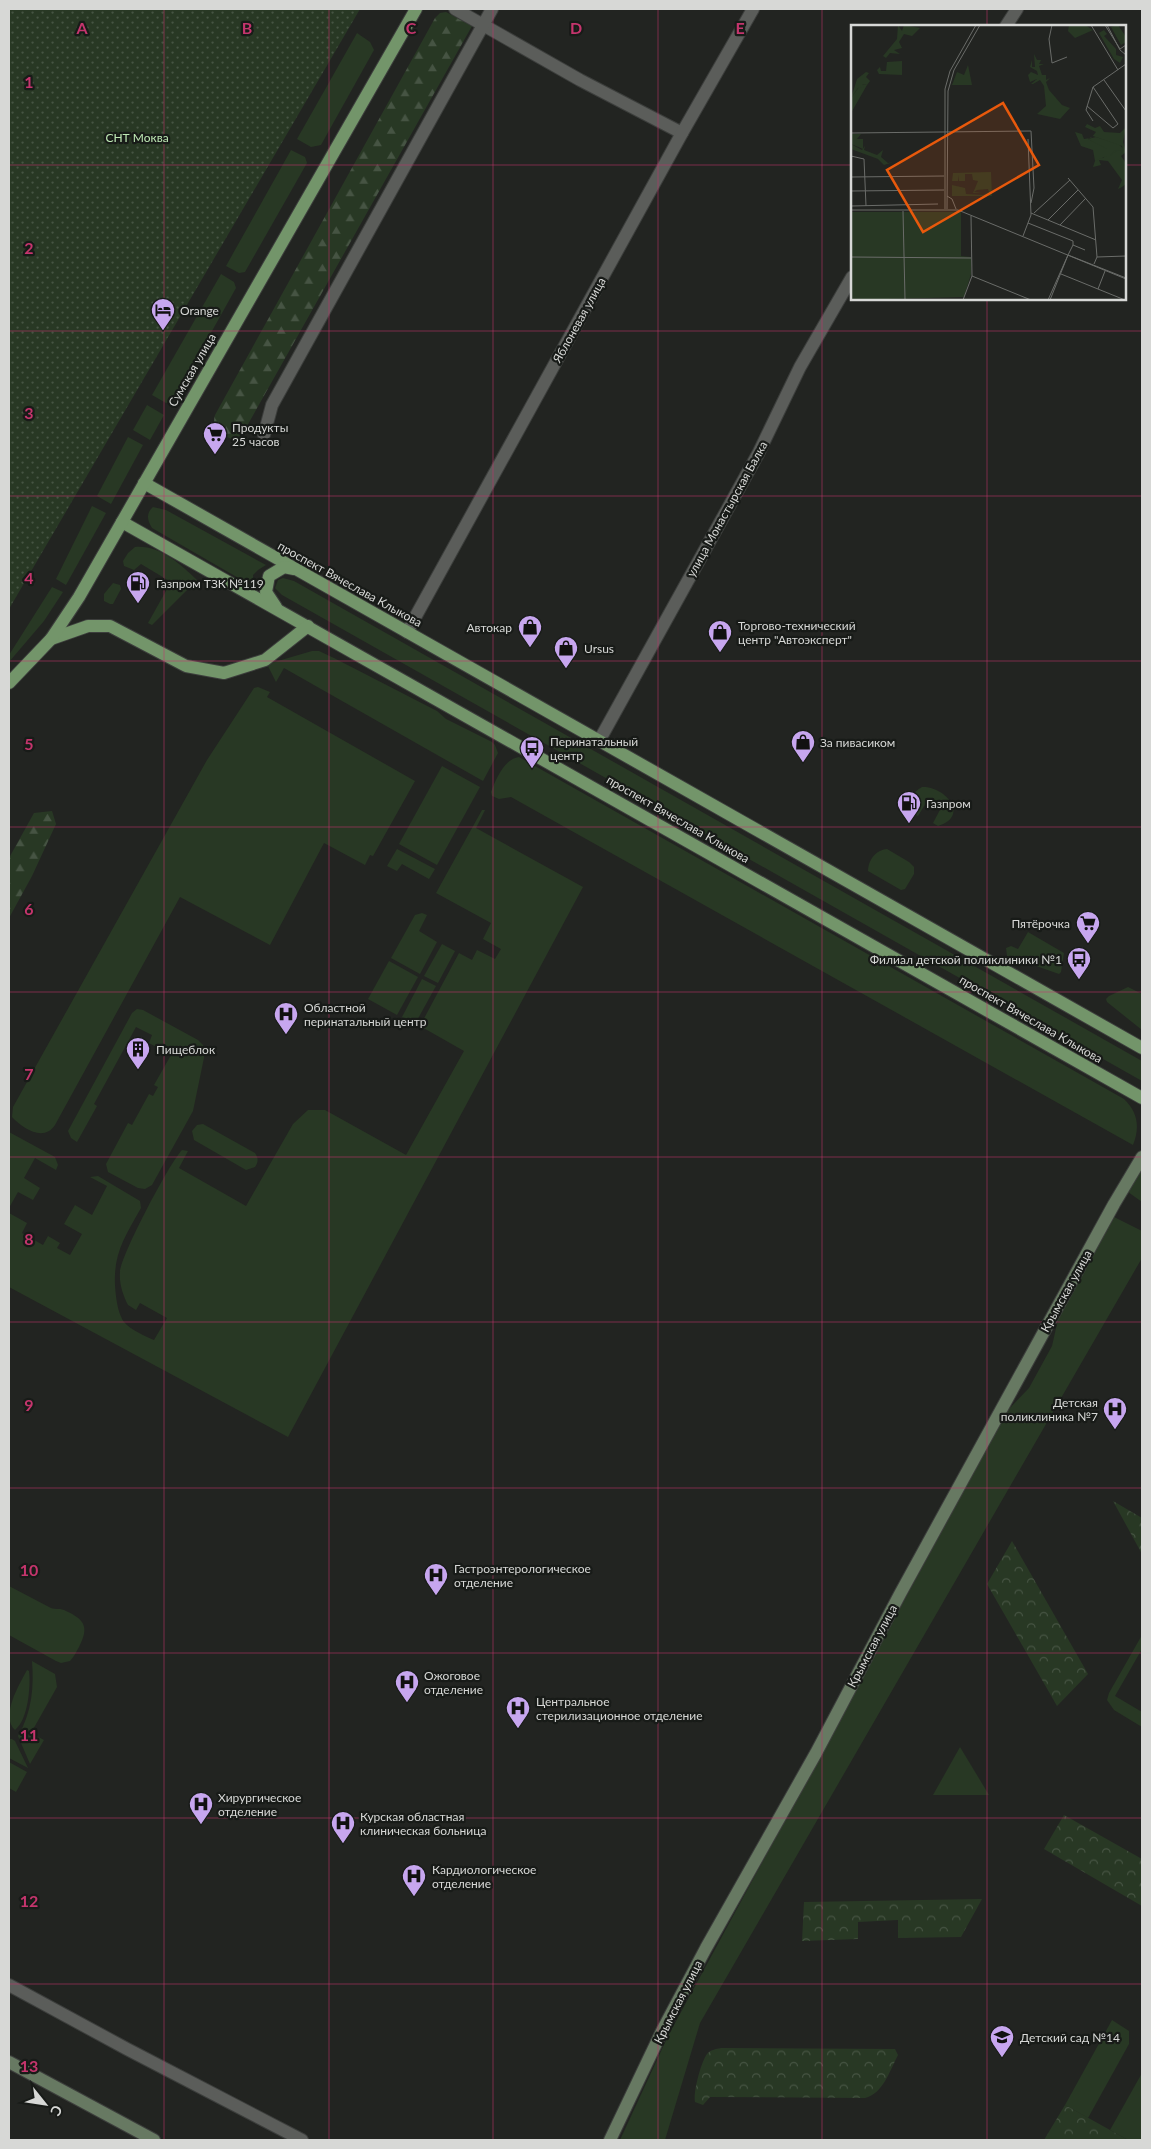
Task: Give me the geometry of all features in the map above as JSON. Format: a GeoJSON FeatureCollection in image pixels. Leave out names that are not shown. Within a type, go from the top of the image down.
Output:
{"type":"FeatureCollection","features":[{"type":"Feature","properties":{"kind":"main road","name":"Сумская улица"},"geometry":{"type":"LineString","coordinates":[[9,683],[51,640],[79,597],[416,9]]}},
{"type":"Feature","properties":{"kind":"main road","name":"проспект Вячеслава Клыкова"},"geometry":{"type":"LineString","coordinates":[[144,483],[1142,1048]]}},
{"type":"Feature","properties":{"kind":"main road","name":"проспект Вячеслава Клыкова"},"geometry":{"type":"LineString","coordinates":[[122,522],[1140,1095]]}},
{"type":"Feature","properties":{"kind":"main road"},"geometry":{"type":"LineString","coordinates":[[278,609],[266,592],[269,576],[284,567],[296,569]]}},
{"type":"Feature","properties":{"kind":"main road"},"geometry":{"type":"LineString","coordinates":[[51,640],[88,626],[110,626],[186,666],[224,673],[265,660],[308,626]]}},
{"type":"Feature","properties":{"kind":"street"},"geometry":{"type":"LineString","coordinates":[[455,9],[580,80],[682,133]]}},
{"type":"Feature","properties":{"kind":"street"},"geometry":{"type":"LineString","coordinates":[[264,435],[272,405],[492,9]]}},
{"type":"Feature","properties":{"kind":"street","name":"Яблоневая улица"},"geometry":{"type":"LineString","coordinates":[[407,632],[682,133],[753,9]]}},
{"type":"Feature","properties":{"kind":"street"},"geometry":{"type":"LineString","coordinates":[[1007,25],[1017,9]]}},
{"type":"Feature","properties":{"kind":"street","name":"улица Монастырская Балка"},"geometry":{"type":"LineString","coordinates":[[599,740],[758,454],[800,367],[851,279]]}},
{"type":"Feature","properties":{"kind":"street","name":"Крымская улица"},"geometry":{"type":"LineString","coordinates":[[610,2140],[663,2029],[702,1956],[816,1753],[900,1594],[1114,1204],[1142,1157]]}},
{"type":"Feature","properties":{"kind":"street"},"geometry":{"type":"LineString","coordinates":[[9,1985],[302,2140]]}},
{"type":"Feature","properties":{"kind":"street"},"geometry":{"type":"LineString","coordinates":[[9,2062],[154,2140]]}},
{"type":"Feature","properties":{"kind":"green space","name":"СНТ Моква"},"geometry":{"type":"Polygon","coordinates":[[[9,9],[360,9],[9,609],[9,9]]]}},
{"type":"Feature","properties":{"kind":"green space"},"geometry":{"type":"Polygon","coordinates":[[[446,12],[472,26],[238,442],[229,438],[217,429],[214,421],[215,415],[435,18],[440,13],[446,12]]]}},
{"type":"Feature","properties":{"kind":"green space"},"geometry":{"type":"Polygon","coordinates":[[[357,33],[370,42],[374,50],[321,145],[311,147],[297,139],[357,33]]]}},
{"type":"Feature","properties":{"kind":"green space"},"geometry":{"type":"Polygon","coordinates":[[[291,150],[305,157],[307,163],[245,272],[239,273],[226,266],[291,150]]]}},
{"type":"Feature","properties":{"kind":"green space"},"geometry":{"type":"Polygon","coordinates":[[[221,274],[234,282],[236,288],[173,401],[166,403],[152,395],[221,274]]]}},
{"type":"Feature","properties":{"kind":"green space"},"geometry":{"type":"Polygon","coordinates":[[[147,405],[164,415],[150,440],[133,430],[147,405]]]}},
{"type":"Feature","properties":{"kind":"green space"},"geometry":{"type":"Polygon","coordinates":[[[128,437],[143,445],[111,504],[97,496],[128,437]]]}},
{"type":"Feature","properties":{"kind":"green space"},"geometry":{"type":"Polygon","coordinates":[[[92,506],[106,513],[66,585],[56,579],[92,506]]]}},
{"type":"Feature","properties":{"kind":"green space"},"geometry":{"type":"Polygon","coordinates":[[[153,507],[166,510],[266,565],[253,575],[254,587],[152,528],[148,517],[153,507]]]}},
{"type":"Feature","properties":{"kind":"green space"},"geometry":{"type":"Polygon","coordinates":[[[135,547],[144,547],[161,552],[177,562],[197,580],[152,625],[148,623],[171,582],[141,564],[134,570],[124,566],[123,561],[135,547]]]}},
{"type":"Feature","properties":{"kind":"green space"},"geometry":{"type":"Polygon","coordinates":[[[283,578],[294,581],[1142,1061],[1142,1081],[282,595],[275,588],[278,580],[283,578]]]}},
{"type":"Feature","properties":{"kind":"green space"},"geometry":{"type":"Polygon","coordinates":[[[113,583],[120,585],[121,589],[113,604],[110,604],[104,601],[104,594],[113,583]]]}},
{"type":"Feature","properties":{"kind":"green space"},"geometry":{"type":"Polygon","coordinates":[[[52,587],[63,592],[44,621],[9,662],[9,655],[52,587]]]}},
{"type":"Feature","properties":{"kind":"green space"},"geometry":{"type":"Polygon","coordinates":[[[312,651],[319,651],[334,658],[437,711],[446,719],[492,742],[498,753],[483,781],[284,668],[276,682],[268,666],[271,663],[312,651]]]}},
{"type":"Feature","properties":{"kind":"green space"},"geometry":{"type":"Polygon","coordinates":[[[258,687],[270,692],[267,697],[415,781],[373,856],[370,855],[365,865],[324,843],[270,945],[180,897],[55,1125],[45,1133],[34,1132],[22,1126],[12,1117],[13,1107],[207,760],[254,688],[258,687]]]}},
{"type":"Feature","properties":{"kind":"green space"},"geometry":{"type":"Polygon","coordinates":[[[519,757],[1124,1099],[1132,1109],[1136,1120],[1137,1132],[1133,1145],[511,797],[499,799],[492,796],[491,792],[501,770],[509,761],[519,757]]]}},
{"type":"Feature","properties":{"kind":"green space"},"geometry":{"type":"Polygon","coordinates":[[[442,766],[480,787],[437,865],[399,844],[442,766]]]}},
{"type":"Feature","properties":{"kind":"green space"},"geometry":{"type":"Polygon","coordinates":[[[922,787],[939,791],[951,802],[954,809],[953,816],[948,821],[938,826],[933,823],[942,806],[929,798],[918,816],[910,812],[909,800],[922,787]]]}},
{"type":"Feature","properties":{"kind":"green space"},"geometry":{"type":"Polygon","coordinates":[[[482,810],[485,810],[476,828],[583,887],[288,1437],[9,1287],[9,1213],[27,1223],[22,1233],[43,1245],[48,1236],[60,1243],[57,1248],[70,1255],[82,1234],[64,1224],[75,1205],[92,1215],[107,1186],[90,1177],[98,1176],[140,1201],[141,1208],[124,1240],[117,1259],[115,1270],[116,1296],[124,1322],[142,1335],[154,1340],[167,1318],[140,1303],[136,1310],[128,1305],[120,1281],[120,1272],[128,1247],[147,1209],[167,1172],[182,1150],[188,1151],[179,1168],[246,1206],[293,1124],[308,1110],[325,1110],[406,1155],[464,1051],[420,1026],[459,953],[472,960],[477,950],[495,959],[501,949],[483,939],[491,923],[436,893],[482,810]]]}},
{"type":"Feature","properties":{"kind":"green space"},"geometry":{"type":"Polygon","coordinates":[[[52,811],[56,824],[32,876],[9,918],[9,858],[34,813],[52,811]]]}},
{"type":"Feature","properties":{"kind":"green space"},"geometry":{"type":"Polygon","coordinates":[[[397,849],[435,869],[429,879],[402,864],[397,871],[387,866],[397,849]]]}},
{"type":"Feature","properties":{"kind":"green space"},"geometry":{"type":"Polygon","coordinates":[[[887,849],[914,867],[914,874],[905,889],[901,890],[868,871],[869,863],[873,856],[879,851],[887,849]]]}},
{"type":"Feature","properties":{"kind":"green space"},"geometry":{"type":"Polygon","coordinates":[[[422,913],[427,915],[419,931],[437,942],[420,974],[391,958],[415,915],[422,913]]]}},
{"type":"Feature","properties":{"kind":"green space"},"geometry":{"type":"Polygon","coordinates":[[[1028,932],[1064,953],[1059,974],[1007,956],[1006,948],[1011,946],[1018,949],[1028,932]]]}},
{"type":"Feature","properties":{"kind":"green space"},"geometry":{"type":"Polygon","coordinates":[[[442,944],[455,951],[438,983],[424,976],[442,944]]]}},
{"type":"Feature","properties":{"kind":"green space"},"geometry":{"type":"Polygon","coordinates":[[[389,961],[418,977],[397,1015],[368,999],[389,961]]]}},
{"type":"Feature","properties":{"kind":"green space"},"geometry":{"type":"Polygon","coordinates":[[[422,979],[436,986],[415,1024],[402,1017],[422,979]]]}},
{"type":"Feature","properties":{"kind":"green space"},"geometry":{"type":"Polygon","coordinates":[[[1128,987],[1142,994],[1142,1030],[1107,1002],[1106,999],[1128,987]]]}},
{"type":"Feature","properties":{"kind":"green space"},"geometry":{"type":"Polygon","coordinates":[[[137,1009],[143,1010],[198,1040],[203,1045],[205,1053],[193,1111],[152,1185],[145,1189],[138,1188],[108,1172],[106,1164],[128,1123],[132,1125],[149,1094],[153,1096],[158,1087],[154,1085],[171,1055],[149,1043],[152,1035],[136,1027],[94,1104],[97,1106],[77,1142],[71,1138],[68,1131],[132,1013],[137,1009]]]}},
{"type":"Feature","properties":{"kind":"green space"},"geometry":{"type":"Polygon","coordinates":[[[203,1124],[255,1153],[258,1160],[255,1167],[246,1170],[194,1140],[192,1131],[197,1125],[203,1124]]]}},
{"type":"Feature","properties":{"kind":"green space"},"geometry":{"type":"Polygon","coordinates":[[[9,1132],[55,1157],[58,1165],[56,1170],[35,1158],[24,1178],[40,1188],[33,1200],[18,1192],[9,1208],[9,1132]]]}},
{"type":"Feature","properties":{"kind":"green space"},"geometry":{"type":"Polygon","coordinates":[[[1142,1158],[1142,1202],[1128,1192],[1142,1158]]]}},
{"type":"Feature","properties":{"kind":"green space"},"geometry":{"type":"Polygon","coordinates":[[[1114,1217],[1142,1231],[1142,1258],[700,2023],[665,2140],[620,2140],[668,2036],[1007,1411],[1029,1388],[1052,1346],[1059,1315],[1114,1217]]]}},
{"type":"Feature","properties":{"kind":"green space"},"geometry":{"type":"Polygon","coordinates":[[[1113,1501],[1142,1518],[1142,1554],[1113,1501]]]}},
{"type":"Feature","properties":{"kind":"green space"},"geometry":{"type":"Polygon","coordinates":[[[1012,1541],[1088,1674],[1057,1706],[987,1584],[1012,1541]]]}},
{"type":"Feature","properties":{"kind":"green space"},"geometry":{"type":"Polygon","coordinates":[[[9,1586],[51,1608],[64,1610],[80,1620],[83,1624],[84,1634],[79,1647],[70,1661],[61,1663],[56,1661],[9,1635],[9,1586]]]}},
{"type":"Feature","properties":{"kind":"green space"},"geometry":{"type":"Polygon","coordinates":[[[1142,1635],[1142,1649],[1115,1696],[1142,1712],[1142,1727],[1114,1710],[1107,1700],[1109,1693],[1142,1635]]]}},
{"type":"Feature","properties":{"kind":"green space"},"geometry":{"type":"Polygon","coordinates":[[[32,1661],[55,1674],[57,1687],[31,1733],[44,1740],[30,1764],[18,1736],[23,1727],[31,1699],[32,1661]]]}},
{"type":"Feature","properties":{"kind":"green space"},"geometry":{"type":"Polygon","coordinates":[[[27,1670],[30,1677],[28,1702],[23,1719],[15,1730],[9,1717],[10,1709],[12,1700],[27,1670]]]}},
{"type":"Feature","properties":{"kind":"green space"},"geometry":{"type":"Polygon","coordinates":[[[9,1739],[15,1741],[28,1768],[9,1758],[9,1739]]]}},
{"type":"Feature","properties":{"kind":"green space"},"geometry":{"type":"Polygon","coordinates":[[[960,1747],[989,1795],[933,1795],[960,1747]]]}},
{"type":"Feature","properties":{"kind":"green space"},"geometry":{"type":"Polygon","coordinates":[[[9,1762],[27,1772],[16,1792],[9,1788],[9,1762]]]}},
{"type":"Feature","properties":{"kind":"green space"},"geometry":{"type":"Polygon","coordinates":[[[1064,1815],[1142,1859],[1142,1906],[1044,1849],[1064,1815]]]}},
{"type":"Feature","properties":{"kind":"green space"},"geometry":{"type":"Polygon","coordinates":[[[982,1899],[961,1937],[898,1938],[898,1920],[858,1922],[858,1939],[802,1941],[804,1902],[982,1899]]]}},
{"type":"Feature","properties":{"kind":"green space"},"geometry":{"type":"Polygon","coordinates":[[[1112,2020],[1129,2031],[1129,2044],[1088,2118],[1065,2105],[1112,2020]]]}},
{"type":"Feature","properties":{"kind":"green space"},"geometry":{"type":"Polygon","coordinates":[[[721,2048],[895,2049],[898,2055],[881,2087],[877,2092],[865,2098],[710,2097],[703,2105],[695,2102],[696,2085],[705,2058],[713,2050],[721,2048]]]}},
{"type":"Feature","properties":{"kind":"green space"},"geometry":{"type":"Polygon","coordinates":[[[1142,2073],[1142,2140],[1128,2140],[1110,2130],[1142,2073]]]}},
{"type":"Feature","properties":{"kind":"green space"},"geometry":{"type":"Polygon","coordinates":[[[1065,2105],[1128,2140],[1044,2140],[1065,2105]]]}},
{"type":"Feature","properties":{"kind":"place","name":"Orange"},"geometry":{"type":"Point","coordinates":[163,331]}},
{"type":"Feature","properties":{"kind":"place","name":"Продукты 25 часов"},"geometry":{"type":"Point","coordinates":[215,455]}},
{"type":"Feature","properties":{"kind":"place","name":"Газпром ТЗК №119"},"geometry":{"type":"Point","coordinates":[138,604]}},
{"type":"Feature","properties":{"kind":"place","name":"Автокар"},"geometry":{"type":"Point","coordinates":[530,648]}},
{"type":"Feature","properties":{"kind":"place","name":"Торгово-технический центр \"Автоэксперт\""},"geometry":{"type":"Point","coordinates":[720,653]}},
{"type":"Feature","properties":{"kind":"place","name":"Ursus"},"geometry":{"type":"Point","coordinates":[566,669]}},
{"type":"Feature","properties":{"kind":"place","name":"За пивасиком"},"geometry":{"type":"Point","coordinates":[803,763]}},
{"type":"Feature","properties":{"kind":"place","name":"Перинатальный центр"},"geometry":{"type":"Point","coordinates":[532,769]}},
{"type":"Feature","properties":{"kind":"place","name":"Газпром"},"geometry":{"type":"Point","coordinates":[909,824]}},
{"type":"Feature","properties":{"kind":"place","name":"Пятёрочка"},"geometry":{"type":"Point","coordinates":[1088,944]}},
{"type":"Feature","properties":{"kind":"place","name":"Филиал детской поликлиники №1"},"geometry":{"type":"Point","coordinates":[1079,980]}},
{"type":"Feature","properties":{"kind":"place","name":"Областной перинатальный центр"},"geometry":{"type":"Point","coordinates":[286,1035]}},
{"type":"Feature","properties":{"kind":"place","name":"Пищеблок"},"geometry":{"type":"Point","coordinates":[138,1070]}},
{"type":"Feature","properties":{"kind":"place","name":"Детская поликлиника №7"},"geometry":{"type":"Point","coordinates":[1115,1430]}},
{"type":"Feature","properties":{"kind":"place","name":"Гастроэнтерологическое отделение"},"geometry":{"type":"Point","coordinates":[436,1596]}},
{"type":"Feature","properties":{"kind":"place","name":"Ожоговое отделение"},"geometry":{"type":"Point","coordinates":[407,1703]}},
{"type":"Feature","properties":{"kind":"place","name":"Центральное стерилизационное отделение"},"geometry":{"type":"Point","coordinates":[518,1729]}},
{"type":"Feature","properties":{"kind":"place","name":"Хирургическое отделение"},"geometry":{"type":"Point","coordinates":[201,1825]}},
{"type":"Feature","properties":{"kind":"place","name":"Курская областная клиническая больница"},"geometry":{"type":"Point","coordinates":[343,1844]}},
{"type":"Feature","properties":{"kind":"place","name":"Кардиологическое отделение"},"geometry":{"type":"Point","coordinates":[414,1897]}},
{"type":"Feature","properties":{"kind":"place","name":"Детский сад №14"},"geometry":{"type":"Point","coordinates":[1002,2058]}}]}
